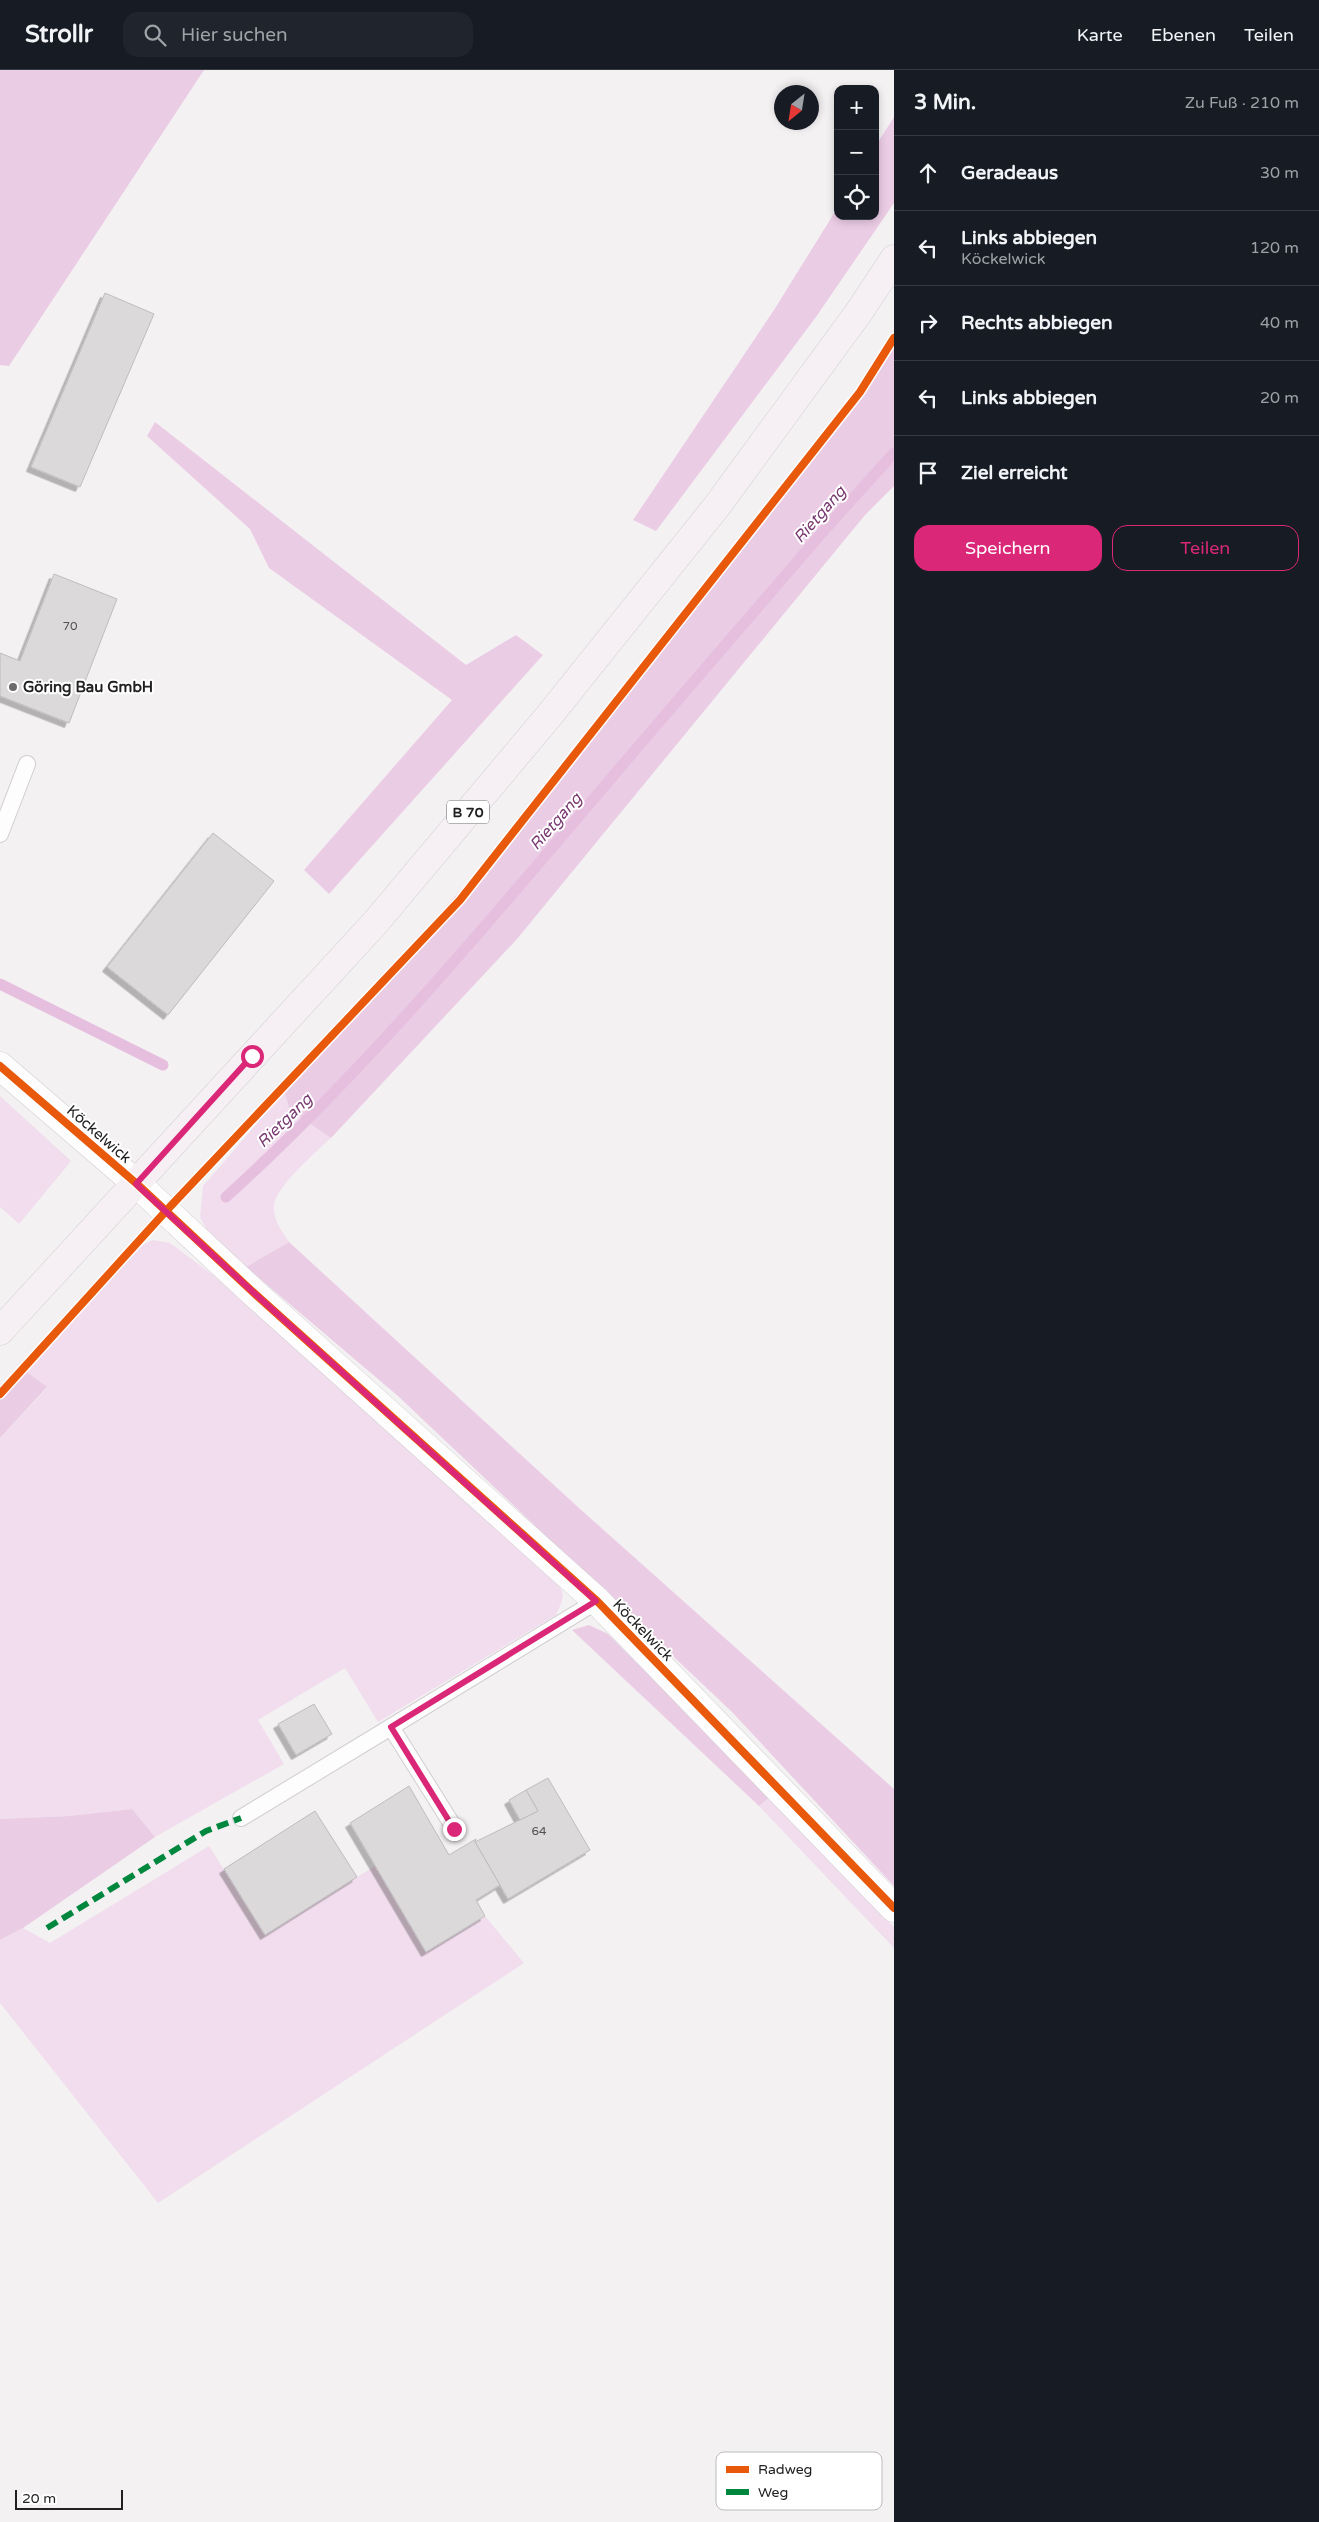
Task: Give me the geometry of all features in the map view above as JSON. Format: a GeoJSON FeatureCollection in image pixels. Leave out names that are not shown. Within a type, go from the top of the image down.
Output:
{"type":"FeatureCollection","features":[{"type":"Feature","properties":{"kind":"main road","name":"B 70"},"geometry":{"type":"LineString","coordinates":[[0,1331],[375,923],[548,717],[717,506],[859,312],[894,259]]}},
{"type":"Feature","properties":{"kind":"street","name":"Köckelwick"},"geometry":{"type":"LineString","coordinates":[[0,1066],[136,1184],[254,1293],[596,1601],[894,1908]]}},
{"type":"Feature","properties":{"kind":"lane"},"geometry":{"type":"LineString","coordinates":[[0,834],[27,764]]}},
{"type":"Feature","properties":{"kind":"lane"},"geometry":{"type":"LineString","coordinates":[[241,1818],[596,1601]]}},
{"type":"Feature","properties":{"kind":"lane"},"geometry":{"type":"LineString","coordinates":[[391,1727],[454,1829]]}},
{"type":"Feature","properties":{"kind":"shaded area"},"geometry":{"type":"Polygon","coordinates":[[[0,70],[204,70],[9,366],[0,365],[0,70]]]}},
{"type":"Feature","properties":{"kind":"shaded area"},"geometry":{"type":"Polygon","coordinates":[[[894,117],[894,203],[816,317],[656,531],[633,520],[774,310],[834,213],[834,220],[879,220],[879,141],[894,117]]]}},
{"type":"Feature","properties":{"kind":"shaded area"},"geometry":{"type":"Polygon","coordinates":[[[894,342],[894,486],[865,515],[517,939],[331,1138],[290,1110],[284,1092],[584,749],[764,523],[894,342]]]}},
{"type":"Feature","properties":{"kind":"shaded area"},"geometry":{"type":"Polygon","coordinates":[[[155,422],[466,665],[516,635],[543,655],[329,894],[304,870],[452,700],[269,568],[250,529],[147,436],[155,422]]]}},
{"type":"Feature","properties":{"kind":"shaded area"},"geometry":{"type":"Polygon","coordinates":[[[284,1092],[290,1110],[331,1138],[297,1170],[276,1198],[274,1206],[275,1216],[278,1225],[289,1242],[246,1267],[209,1234],[200,1217],[203,1186],[284,1092]]]}},
{"type":"Feature","properties":{"kind":"shaded area"},"geometry":{"type":"Polygon","coordinates":[[[0,1096],[71,1161],[19,1224],[0,1207],[0,1096]]]}},
{"type":"Feature","properties":{"kind":"shaded area"},"geometry":{"type":"Polygon","coordinates":[[[153,1240],[170,1243],[213,1275],[552,1577],[562,1591],[561,1603],[556,1615],[378,1722],[345,1668],[258,1720],[284,1764],[155,1837],[132,1809],[69,1816],[0,1819],[0,1438],[47,1388],[24,1370],[84,1303],[142,1245],[153,1240]]]}},
{"type":"Feature","properties":{"kind":"shaded area"},"geometry":{"type":"Polygon","coordinates":[[[289,1242],[579,1508],[894,1789],[894,1886],[732,1712],[398,1396],[246,1267],[289,1242]]]}},
{"type":"Feature","properties":{"kind":"shaded area"},"geometry":{"type":"Polygon","coordinates":[[[24,1370],[47,1387],[0,1438],[0,1395],[24,1370]]]}},
{"type":"Feature","properties":{"kind":"shaded area"},"geometry":{"type":"Polygon","coordinates":[[[589,1625],[608,1634],[770,1797],[759,1806],[572,1630],[589,1625]]]}},
{"type":"Feature","properties":{"kind":"shaded area"},"geometry":{"type":"Polygon","coordinates":[[[770,1797],[894,1927],[894,1948],[759,1806],[770,1797]]]}},
{"type":"Feature","properties":{"kind":"shaded area"},"geometry":{"type":"Polygon","coordinates":[[[132,1809],[155,1837],[23,1928],[0,1940],[0,1819],[69,1816],[132,1809]]]}},
{"type":"Feature","properties":{"kind":"shaded area"},"geometry":{"type":"Polygon","coordinates":[[[209,1846],[265,1934],[375,1866],[426,1952],[485,1916],[524,1963],[158,2203],[0,2003],[0,1940],[23,1928],[50,1943],[209,1846]]]}},
{"type":"Feature","properties":{"kind":"building"},"geometry":{"type":"Polygon","coordinates":[[[105,293],[154,314],[80,487],[31,467],[105,293]]]}},
{"type":"Feature","properties":{"kind":"building"},"geometry":{"type":"Polygon","coordinates":[[[54,574],[117,599],[69,723],[0,696],[0,653],[20,661],[54,574]]]}},
{"type":"Feature","properties":{"kind":"building"},"geometry":{"type":"Polygon","coordinates":[[[213,833],[274,881],[168,1015],[107,967],[213,833]]]}},
{"type":"Feature","properties":{"kind":"building"},"geometry":{"type":"Polygon","coordinates":[[[314,1704],[332,1734],[296,1755],[278,1724],[314,1704]]]}},
{"type":"Feature","properties":{"kind":"building"},"geometry":{"type":"Polygon","coordinates":[[[548,1778],[590,1850],[508,1899],[475,1842],[538,1811],[526,1790],[548,1778]]]}},
{"type":"Feature","properties":{"kind":"building"},"geometry":{"type":"Polygon","coordinates":[[[409,1786],[449,1855],[476,1839],[475,1842],[500,1885],[476,1900],[485,1916],[426,1952],[350,1823],[409,1786]]]}},
{"type":"Feature","properties":{"kind":"building"},"geometry":{"type":"Polygon","coordinates":[[[526,1790],[538,1811],[520,1820],[509,1800],[526,1790]]]}},
{"type":"Feature","properties":{"kind":"building"},"geometry":{"type":"Polygon","coordinates":[[[315,1811],[357,1877],[265,1935],[224,1869],[315,1811]]]}},
{"type":"Feature","properties":{"kind":"waterway","name":"Rietgang"},"geometry":{"type":"LineString","coordinates":[[226,1197],[320,1107],[409,1012],[828,526],[894,453]]}},
{"type":"Feature","properties":{"kind":"waterway","name":"Rietgang"},"geometry":{"type":"LineString","coordinates":[[0,984],[163,1065]]}},
{"type":"Feature","properties":{"kind":"marked path"},"geometry":{"type":"LineString","coordinates":[[47,1928],[206,1831],[241,1818]]}},
{"type":"Feature","properties":{"kind":"cycle path"},"geometry":{"type":"LineString","coordinates":[[0,1394],[166,1211],[460,900],[860,392],[894,338]]}},
{"type":"Feature","properties":{"kind":"cycle path"},"geometry":{"type":"LineString","coordinates":[[0,1066],[137,1184],[254,1293],[597,1601],[894,1908]]}},
{"type":"Feature","properties":{"kind":"place","name":"Göring Bau GmbH"},"geometry":{"type":"Point","coordinates":[13,687]}},
{"type":"Feature","properties":{"kind":"route"},"geometry":{"type":"LineString","coordinates":[[252,1056],[136,1184],[254,1293],[596,1601],[391,1727],[454,1829]]}}]}
